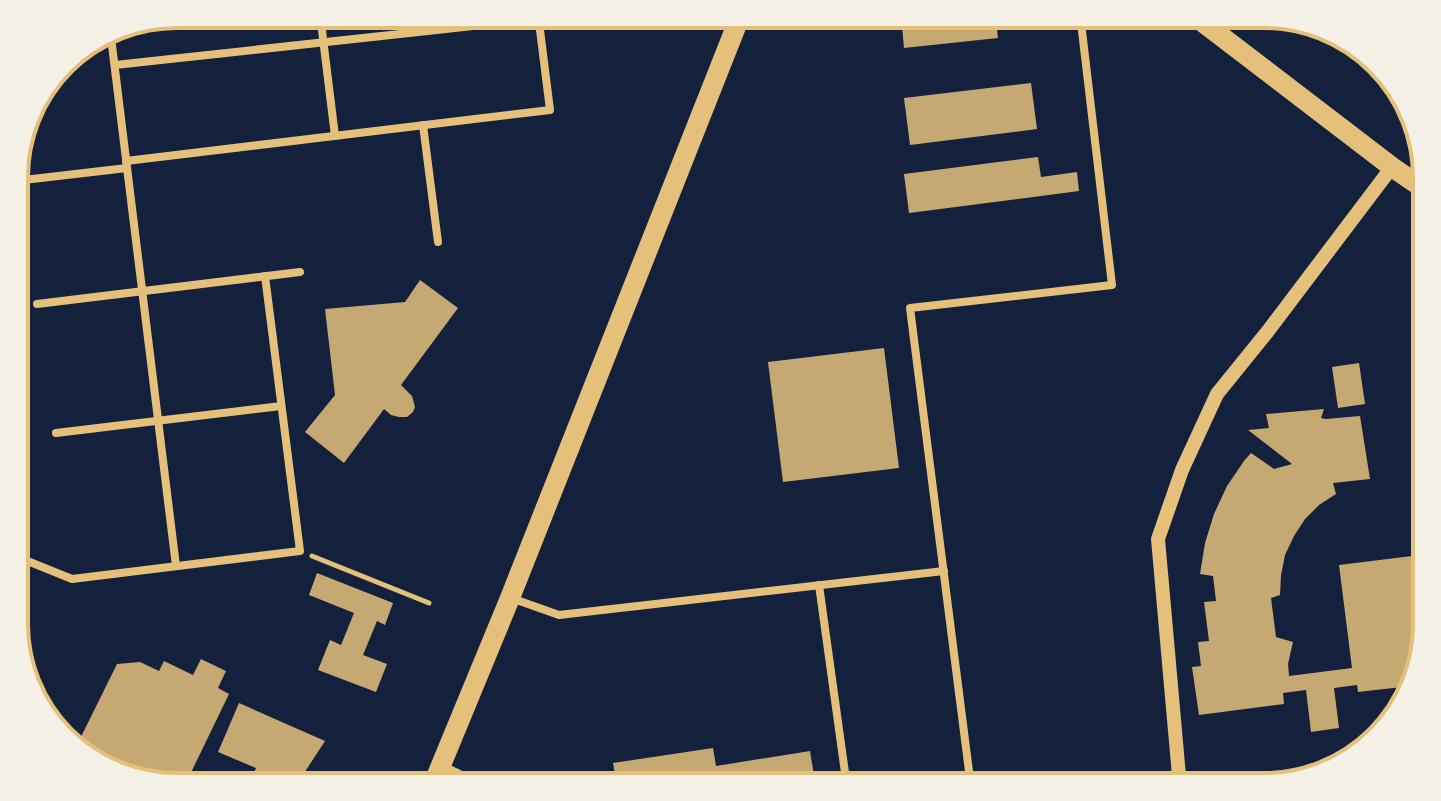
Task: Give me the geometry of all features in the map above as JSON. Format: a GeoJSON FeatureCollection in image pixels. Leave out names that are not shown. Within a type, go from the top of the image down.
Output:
{"type":"FeatureCollection","features":[{"type":"Feature","properties":{"kind":"main road"},"geometry":{"type":"LineString","coordinates":[[438,773],[735,28]]}},
{"type":"Feature","properties":{"kind":"main road"},"geometry":{"type":"LineString","coordinates":[[1210,28],[1413,181]]}},
{"type":"Feature","properties":{"kind":"street"},"geometry":{"type":"LineString","coordinates":[[322,28],[335,136]]}},
{"type":"Feature","properties":{"kind":"street"},"geometry":{"type":"LineString","coordinates":[[115,65],[439,28]]}},
{"type":"Feature","properties":{"kind":"street"},"geometry":{"type":"LineString","coordinates":[[28,179],[335,136],[550,110],[540,28]]}},
{"type":"Feature","properties":{"kind":"street"},"geometry":{"type":"LineString","coordinates":[[969,773],[910,308],[1112,285],[1082,28]]}},
{"type":"Feature","properties":{"kind":"street"},"geometry":{"type":"LineString","coordinates":[[112,43],[176,566]]}},
{"type":"Feature","properties":{"kind":"street"},"geometry":{"type":"LineString","coordinates":[[423,125],[438,242]]}},
{"type":"Feature","properties":{"kind":"street"},"geometry":{"type":"LineString","coordinates":[[1179,773],[1158,539],[1177,484],[1217,394],[1392,167]]}},
{"type":"Feature","properties":{"kind":"street"},"geometry":{"type":"LineString","coordinates":[[37,304],[300,272]]}},
{"type":"Feature","properties":{"kind":"street"},"geometry":{"type":"LineString","coordinates":[[28,561],[72,579],[300,551],[265,276]]}},
{"type":"Feature","properties":{"kind":"street"},"geometry":{"type":"LineString","coordinates":[[56,433],[281,406]]}},
{"type":"Feature","properties":{"kind":"street"},"geometry":{"type":"LineString","coordinates":[[510,598],[559,615],[944,571]]}},
{"type":"Feature","properties":{"kind":"street"},"geometry":{"type":"LineString","coordinates":[[819,585],[845,773]]}},
{"type":"Feature","properties":{"kind":"lane"},"geometry":{"type":"LineString","coordinates":[[442,764],[460,773]]}},
{"type":"Feature","properties":{"kind":"path"},"geometry":{"type":"LineString","coordinates":[[300,551],[429,603]]}},
{"type":"Feature","properties":{"kind":"building"},"geometry":{"type":"Polygon","coordinates":[[[902,28],[997,28],[998,38],[904,48],[902,28]]]}},
{"type":"Feature","properties":{"kind":"building"},"geometry":{"type":"Polygon","coordinates":[[[1031,83],[1037,129],[910,145],[904,98],[1031,83]]]}},
{"type":"Feature","properties":{"kind":"building"},"geometry":{"type":"Polygon","coordinates":[[[1038,157],[1041,177],[1077,172],[1079,191],[909,213],[904,174],[1038,157]]]}},
{"type":"Feature","properties":{"kind":"building"},"geometry":{"type":"Polygon","coordinates":[[[420,280],[458,308],[401,385],[412,396],[413,412],[407,417],[399,417],[384,409],[344,463],[305,432],[335,395],[325,309],[405,302],[420,280]]]}},
{"type":"Feature","properties":{"kind":"building"},"geometry":{"type":"Polygon","coordinates":[[[884,348],[899,468],[783,482],[768,362],[884,348]]]}},
{"type":"Feature","properties":{"kind":"building"},"geometry":{"type":"Polygon","coordinates":[[[1359,363],[1365,404],[1338,408],[1332,367],[1359,363]]]}},
{"type":"Feature","properties":{"kind":"building"},"geometry":{"type":"Polygon","coordinates":[[[1324,409],[1321,418],[1360,416],[1370,479],[1333,483],[1336,494],[1305,519],[1285,555],[1280,595],[1271,598],[1276,637],[1293,642],[1289,676],[1352,668],[1339,565],[1413,556],[1413,634],[1402,681],[1399,687],[1358,692],[1357,685],[1334,688],[1339,728],[1311,732],[1306,690],[1283,693],[1284,704],[1199,715],[1192,667],[1201,666],[1198,642],[1209,641],[1204,602],[1216,601],[1213,576],[1200,574],[1214,514],[1227,486],[1251,453],[1274,469],[1292,464],[1248,430],[1269,428],[1266,414],[1324,409]]]}},
{"type":"Feature","properties":{"kind":"building"},"geometry":{"type":"Polygon","coordinates":[[[317,573],[393,603],[385,625],[377,621],[363,655],[387,664],[376,692],[318,670],[330,640],[341,645],[354,613],[309,595],[317,573]]]}},
{"type":"Feature","properties":{"kind":"building"},"geometry":{"type":"Polygon","coordinates":[[[201,659],[226,671],[218,688],[229,694],[191,773],[138,768],[102,753],[81,737],[117,664],[140,662],[159,671],[164,661],[193,675],[201,659]]]}},
{"type":"Feature","properties":{"kind":"building"},"geometry":{"type":"Polygon","coordinates":[[[239,703],[325,741],[304,773],[254,773],[256,768],[218,752],[239,703]]]}},
{"type":"Feature","properties":{"kind":"building"},"geometry":{"type":"Polygon","coordinates":[[[713,748],[716,766],[810,751],[814,773],[615,773],[613,763],[713,748]]]}}]}
